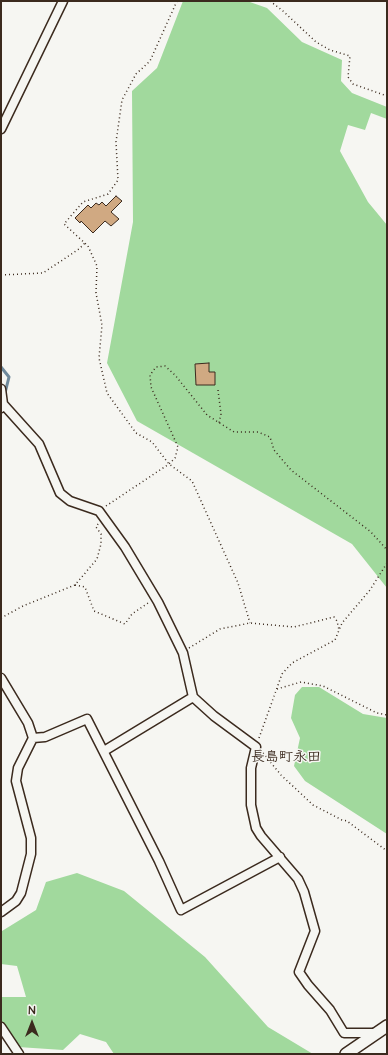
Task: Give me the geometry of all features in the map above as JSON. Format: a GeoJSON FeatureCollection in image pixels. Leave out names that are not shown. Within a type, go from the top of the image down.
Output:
{"type":"FeatureCollection","features":[{"type":"Feature","properties":{"kind":"street"},"geometry":{"type":"LineString","coordinates":[[1,129],[3,118],[63,1]]}},
{"type":"Feature","properties":{"kind":"street"},"geometry":{"type":"LineString","coordinates":[[1,389],[2,406],[39,444],[60,493],[70,501],[101,513],[125,547],[155,598],[183,653],[193,697],[214,716],[256,747],[251,768],[251,805],[256,828],[261,836],[298,879],[304,892],[316,931],[299,972],[308,985],[330,1010],[344,1033],[378,1033]]}},
{"type":"Feature","properties":{"kind":"street"},"geometry":{"type":"LineString","coordinates":[[1,678],[28,723],[32,738],[18,768],[16,781],[31,838],[30,854],[21,893],[16,901],[1,912]]}},
{"type":"Feature","properties":{"kind":"street"},"geometry":{"type":"LineString","coordinates":[[104,751],[193,697]]}},
{"type":"Feature","properties":{"kind":"street"},"geometry":{"type":"LineString","coordinates":[[32,738],[45,737],[87,719],[181,910],[280,857]]}},
{"type":"Feature","properties":{"kind":"street"},"geometry":{"type":"LineString","coordinates":[[346,1054],[387,1026]]}},
{"type":"Feature","properties":{"kind":"street"},"geometry":{"type":"LineString","coordinates":[[1,1027],[19,1054]]}},
{"type":"Feature","properties":{"kind":"path"},"geometry":{"type":"LineString","coordinates":[[177,1],[150,61],[136,74],[122,100],[116,142],[118,180],[108,194],[83,202],[64,224],[88,246],[97,266],[96,293],[102,325],[99,358],[107,393],[136,433],[152,442],[169,464],[192,481],[238,583],[250,623]]}},
{"type":"Feature","properties":{"kind":"path"},"geometry":{"type":"LineString","coordinates":[[270,1],[316,42],[330,50],[350,56],[348,77],[353,84],[387,96]]}},
{"type":"Feature","properties":{"kind":"path"},"geometry":{"type":"LineString","coordinates":[[1,275],[42,273],[79,249],[85,243]]}},
{"type":"Feature","properties":{"kind":"path"},"geometry":{"type":"LineString","coordinates":[[1,618],[23,606],[75,585],[97,559],[101,544],[101,534],[96,527],[101,513],[169,464],[175,458],[178,447],[151,388],[150,375],[156,366],[165,366],[175,375],[207,415],[219,423],[234,432],[258,432],[270,437],[274,450],[291,470],[371,532],[387,550]]}},
{"type":"Feature","properties":{"kind":"path"},"geometry":{"type":"LineString","coordinates":[[218,390],[222,414],[219,423]]}},
{"type":"Feature","properties":{"kind":"path"},"geometry":{"type":"LineString","coordinates":[[387,562],[370,590],[342,623],[331,643],[292,663],[282,674],[256,747],[267,756],[281,775],[313,805],[342,820],[347,821],[387,851]]}},
{"type":"Feature","properties":{"kind":"path"},"geometry":{"type":"LineString","coordinates":[[75,585],[86,587],[94,611],[125,624],[132,614],[155,598]]}},
{"type":"Feature","properties":{"kind":"path"},"geometry":{"type":"LineString","coordinates":[[183,653],[220,629],[250,623],[294,627],[334,617],[337,621],[339,630]]}},
{"type":"Feature","properties":{"kind":"path"},"geometry":{"type":"LineString","coordinates":[[276,689],[301,682],[323,686],[377,713],[387,715]]}},
{"type":"Feature","properties":{"kind":"green space"},"geometry":{"type":"Polygon","coordinates":[[[183,1],[247,1],[267,8],[302,42],[342,60],[341,81],[352,93],[387,107],[387,119],[371,113],[365,130],[348,125],[340,151],[368,202],[387,225],[387,588],[352,544],[137,421],[107,363],[133,222],[132,91],[157,68],[183,1]]]}},
{"type":"Feature","properties":{"kind":"green space"},"geometry":{"type":"Polygon","coordinates":[[[302,687],[319,687],[363,714],[387,718],[387,834],[305,781],[294,766],[300,738],[291,718],[295,695],[302,687]]]}},
{"type":"Feature","properties":{"kind":"green space"},"geometry":{"type":"Polygon","coordinates":[[[77,873],[124,891],[205,957],[268,1027],[313,1054],[114,1054],[106,1042],[80,1034],[63,1050],[18,1047],[1,1022],[1,997],[26,997],[17,966],[1,964],[2,931],[36,910],[46,882],[77,873]]]}},
{"type":"Feature","properties":{"kind":"building"},"geometry":{"type":"Polygon","coordinates":[[[116,196],[122,201],[111,212],[119,219],[111,226],[105,221],[93,233],[81,221],[80,223],[75,218],[88,205],[91,208],[96,203],[99,205],[102,202],[106,206],[116,196]]]}},
{"type":"Feature","properties":{"kind":"building"},"geometry":{"type":"Polygon","coordinates":[[[209,363],[209,372],[215,372],[215,385],[196,385],[195,364],[209,363]]]}},
{"type":"Feature","properties":{"kind":"waterway"},"geometry":{"type":"LineString","coordinates":[[1,367],[9,377],[5,393]]}},
{"type":"Feature","properties":{"kind":"district","name":"長島町永田"},"geometry":{"type":"Point","coordinates":[286,758]}}]}
